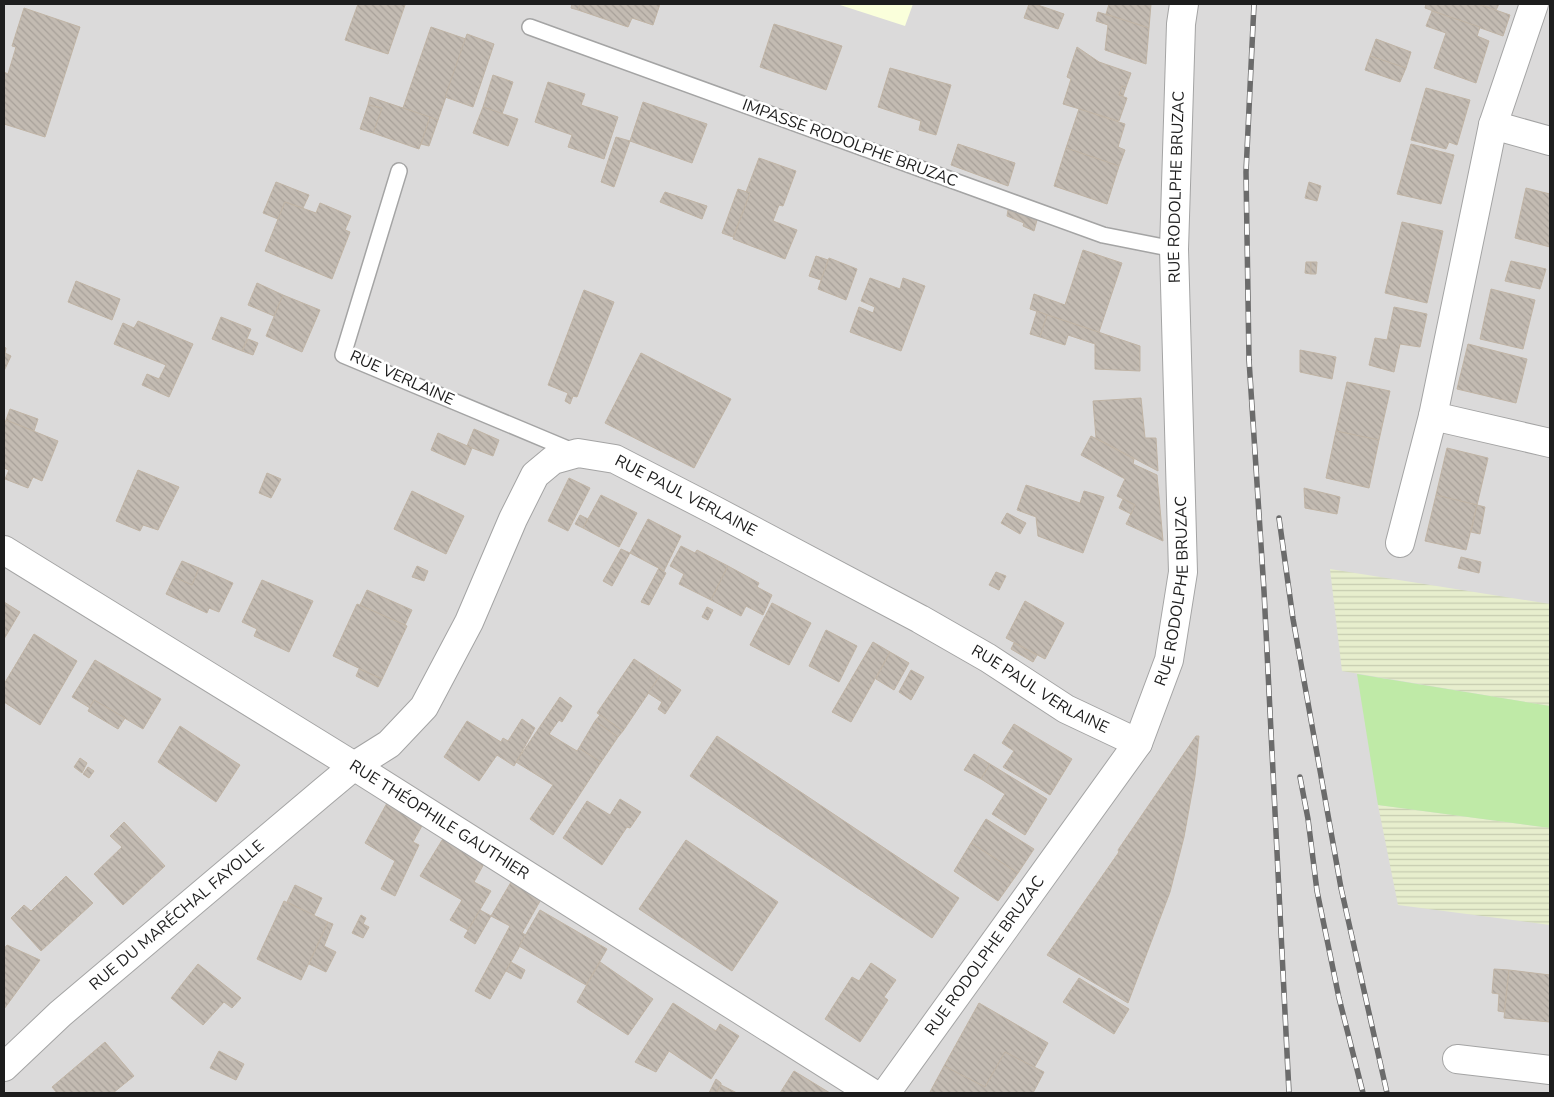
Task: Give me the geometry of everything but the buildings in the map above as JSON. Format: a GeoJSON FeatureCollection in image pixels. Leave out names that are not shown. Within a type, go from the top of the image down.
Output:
{"type":"FeatureCollection","features":[{"type":"Feature","properties":{"kind":"street","name":"RUE RODOLPHE BRUZAC"},"geometry":{"type":"LineString","coordinates":[[886,1093],[1138,743],[1170,660],[1183,572],[1174,249],[1180,54],[1184,4]]}},
{"type":"Feature","properties":{"kind":"street"},"geometry":{"type":"LineString","coordinates":[[1400,543],[1433,416],[1493,125],[1534,4]]}},
{"type":"Feature","properties":{"kind":"street"},"geometry":{"type":"LineString","coordinates":[[1493,125],[1550,141]]}},
{"type":"Feature","properties":{"kind":"street"},"geometry":{"type":"LineString","coordinates":[[1433,416],[1550,443]]}},
{"type":"Feature","properties":{"kind":"street","name":"RUE PAUL VERLAINE"},"geometry":{"type":"LineString","coordinates":[[354,766],[389,744],[424,707],[469,622],[513,519],[535,475],[552,460],[578,454],[615,459],[714,510],[920,619],[988,658],[1066,709],[1138,743]]}},
{"type":"Feature","properties":{"kind":"street","name":"RUE THÉOPHILE GAUTHIER"},"geometry":{"type":"LineString","coordinates":[[4,550],[354,766],[872,1093]]}},
{"type":"Feature","properties":{"kind":"street","name":"RUE DU MARÉCHAL FAYOLLE"},"geometry":{"type":"LineString","coordinates":[[4,1067],[60,1014],[354,766]]}},
{"type":"Feature","properties":{"kind":"street"},"geometry":{"type":"LineString","coordinates":[[1457,1059],[1550,1070]]}},
{"type":"Feature","properties":{"kind":"lane","name":"IMPASSE RODOLPHE BRUZAC"},"geometry":{"type":"LineString","coordinates":[[530,27],[1103,235],[1174,249]]}},
{"type":"Feature","properties":{"kind":"lane","name":"RUE VERLAINE"},"geometry":{"type":"LineString","coordinates":[[399,171],[344,355],[578,454]]}},
{"type":"Feature","properties":{"kind":"shaded area"},"geometry":{"type":"Polygon","coordinates":[[[4,4],[1550,4],[1550,1093],[4,1093],[4,4]]]}},
{"type":"Feature","properties":{"kind":"shaded area"},"geometry":{"type":"Polygon","coordinates":[[[837,4],[913,4],[905,26],[837,4]]]}},
{"type":"Feature","properties":{"kind":"shaded area"},"geometry":{"type":"Polygon","coordinates":[[[1330,569],[1550,604],[1550,706],[1342,671],[1330,569]]]}},
{"type":"Feature","properties":{"kind":"shaded area"},"geometry":{"type":"Polygon","coordinates":[[[1378,805],[1550,828],[1550,925],[1398,905],[1378,805]]]}},
{"type":"Feature","properties":{"kind":"green space"},"geometry":{"type":"Polygon","coordinates":[[[1357,674],[1550,706],[1550,828],[1378,805],[1357,674]]]}},
{"type":"Feature","properties":{"kind":"railway"},"geometry":{"type":"LineString","coordinates":[[1254,4],[1246,172],[1249,360],[1264,591],[1289,1093]]}},
{"type":"Feature","properties":{"kind":"railway"},"geometry":{"type":"LineString","coordinates":[[1279,518],[1293,619],[1341,888],[1387,1093]]}},
{"type":"Feature","properties":{"kind":"railway"},"geometry":{"type":"LineString","coordinates":[[1300,777],[1308,819],[1317,891],[1339,998],[1363,1093]]}}]}
